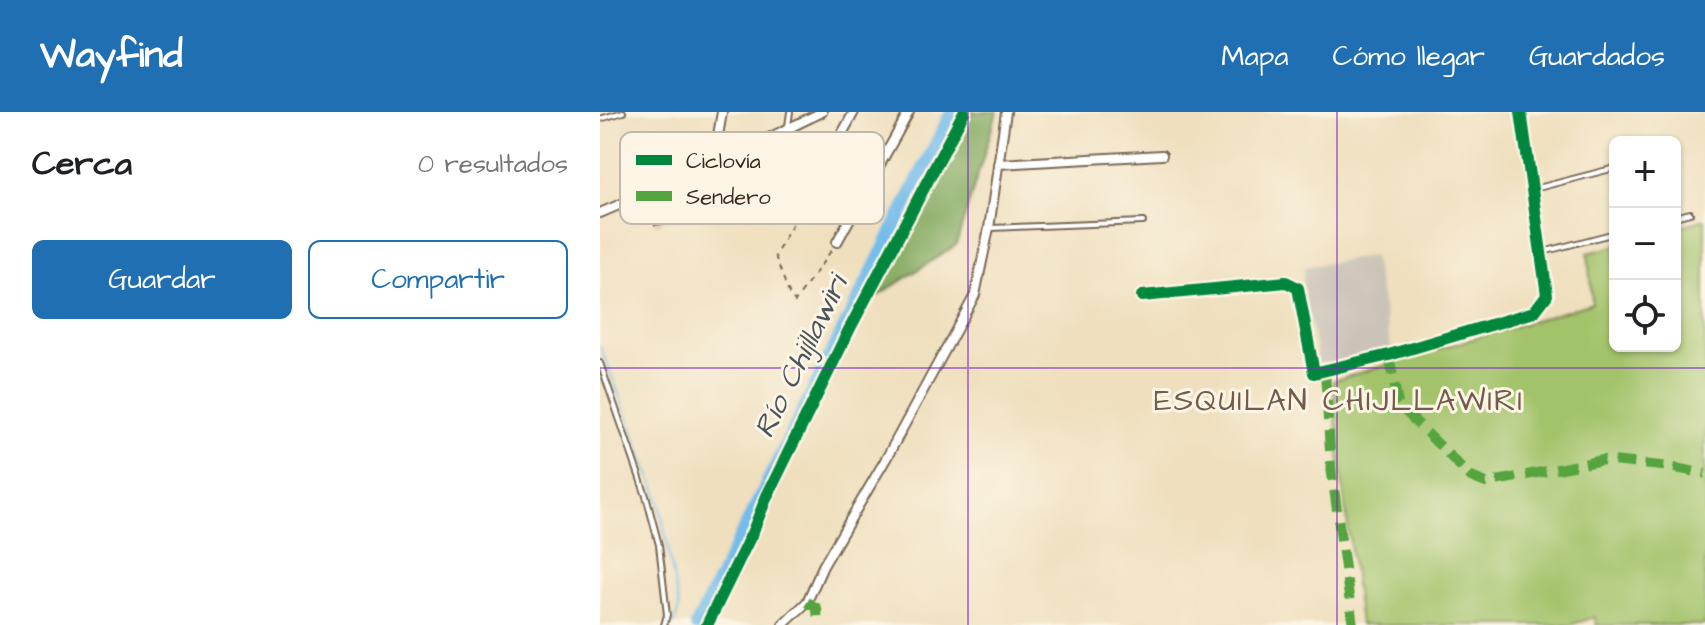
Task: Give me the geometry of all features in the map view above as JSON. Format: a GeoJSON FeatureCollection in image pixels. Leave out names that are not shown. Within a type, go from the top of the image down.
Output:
{"type":"FeatureCollection","features":[{"type":"Feature","properties":{"kind":"street"},"geometry":{"type":"LineString","coordinates":[[719,132],[722,112]]}},
{"type":"Feature","properties":{"kind":"street"},"geometry":{"type":"LineString","coordinates":[[780,132],[822,112]]}},
{"type":"Feature","properties":{"kind":"street"},"geometry":{"type":"LineString","coordinates":[[843,132],[854,112]]}},
{"type":"Feature","properties":{"kind":"street"},"geometry":{"type":"LineString","coordinates":[[884,157],[909,112]]}},
{"type":"Feature","properties":{"kind":"street"},"geometry":{"type":"LineString","coordinates":[[707,625],[849,330],[964,112]]}},
{"type":"Feature","properties":{"kind":"street"},"geometry":{"type":"LineString","coordinates":[[783,625],[807,602],[823,566],[967,314],[975,295],[989,228],[1006,112]]}},
{"type":"Feature","properties":{"kind":"street"},"geometry":{"type":"LineString","coordinates":[[1142,296],[1286,282],[1298,288],[1314,373],[1389,355],[1534,312],[1547,295],[1521,112]]}},
{"type":"Feature","properties":{"kind":"street"},"geometry":{"type":"LineString","coordinates":[[998,164],[1162,155]]}},
{"type":"Feature","properties":{"kind":"street"},"geometry":{"type":"LineString","coordinates":[[600,213],[620,205]]}},
{"type":"Feature","properties":{"kind":"street"},"geometry":{"type":"LineString","coordinates":[[837,242],[847,224]]}},
{"type":"Feature","properties":{"kind":"lane"},"geometry":{"type":"LineString","coordinates":[[600,119],[623,112]]}},
{"type":"Feature","properties":{"kind":"lane"},"geometry":{"type":"LineString","coordinates":[[788,128],[790,112]]}},
{"type":"Feature","properties":{"kind":"lane"},"geometry":{"type":"LineString","coordinates":[[1532,190],[1609,170]]}},
{"type":"Feature","properties":{"kind":"lane"},"geometry":{"type":"LineString","coordinates":[[1681,215],[1690,213]]}},
{"type":"Feature","properties":{"kind":"lane"},"geometry":{"type":"LineString","coordinates":[[989,228],[1143,222]]}},
{"type":"Feature","properties":{"kind":"lane"},"geometry":{"type":"LineString","coordinates":[[1541,252],[1609,235]]}},
{"type":"Feature","properties":{"kind":"lane"},"geometry":{"type":"LineString","coordinates":[[600,363],[646,496],[659,545],[667,615],[664,625]]}},
{"type":"Feature","properties":{"kind":"path"},"geometry":{"type":"LineString","coordinates":[[793,224],[775,256],[795,302],[837,242]]}},
{"type":"Feature","properties":{"kind":"shaded area"},"geometry":{"type":"Polygon","coordinates":[[[1373,256],[1391,349],[1319,366],[1303,284],[1304,267],[1373,256]]]}},
{"type":"Feature","properties":{"kind":"green space"},"geometry":{"type":"Polygon","coordinates":[[[972,112],[997,112],[956,245],[876,297],[972,112]]]}},
{"type":"Feature","properties":{"kind":"green space"},"geometry":{"type":"Polygon","coordinates":[[[1705,219],[1705,625],[1596,625],[1595,617],[1570,625],[1360,625],[1333,381],[1592,303],[1588,253],[1609,248],[1609,352],[1681,352],[1681,226],[1705,219]]]}},
{"type":"Feature","properties":{"kind":"waterway","name":"Río Chijllawiri"},"geometry":{"type":"LineString","coordinates":[[697,625],[952,112]]}},
{"type":"Feature","properties":{"kind":"waterway"},"geometry":{"type":"LineString","coordinates":[[600,346],[658,495],[679,607],[674,625]]}},
{"type":"Feature","properties":{"kind":"marked path"},"geometry":{"type":"LineString","coordinates":[[1389,355],[1398,404],[1471,477],[1486,483],[1603,460],[1705,474]]}},
{"type":"Feature","properties":{"kind":"marked path"},"geometry":{"type":"LineString","coordinates":[[1325,371],[1331,467],[1353,625]]}},
{"type":"Feature","properties":{"kind":"marked path"},"geometry":{"type":"LineString","coordinates":[[807,602],[817,608],[818,625]]}},
{"type":"Feature","properties":{"kind":"cycle path"},"geometry":{"type":"LineString","coordinates":[[707,625],[849,330],[964,112]]}},
{"type":"Feature","properties":{"kind":"cycle path"},"geometry":{"type":"LineString","coordinates":[[1142,296],[1286,282],[1298,288],[1314,373],[1389,355],[1534,312],[1547,295],[1521,112]]}},
{"type":"Feature","properties":{"kind":"district","name":"ESQUILAN CHIJLLAWIRI"},"geometry":{"type":"Point","coordinates":[1339,401]}}]}
